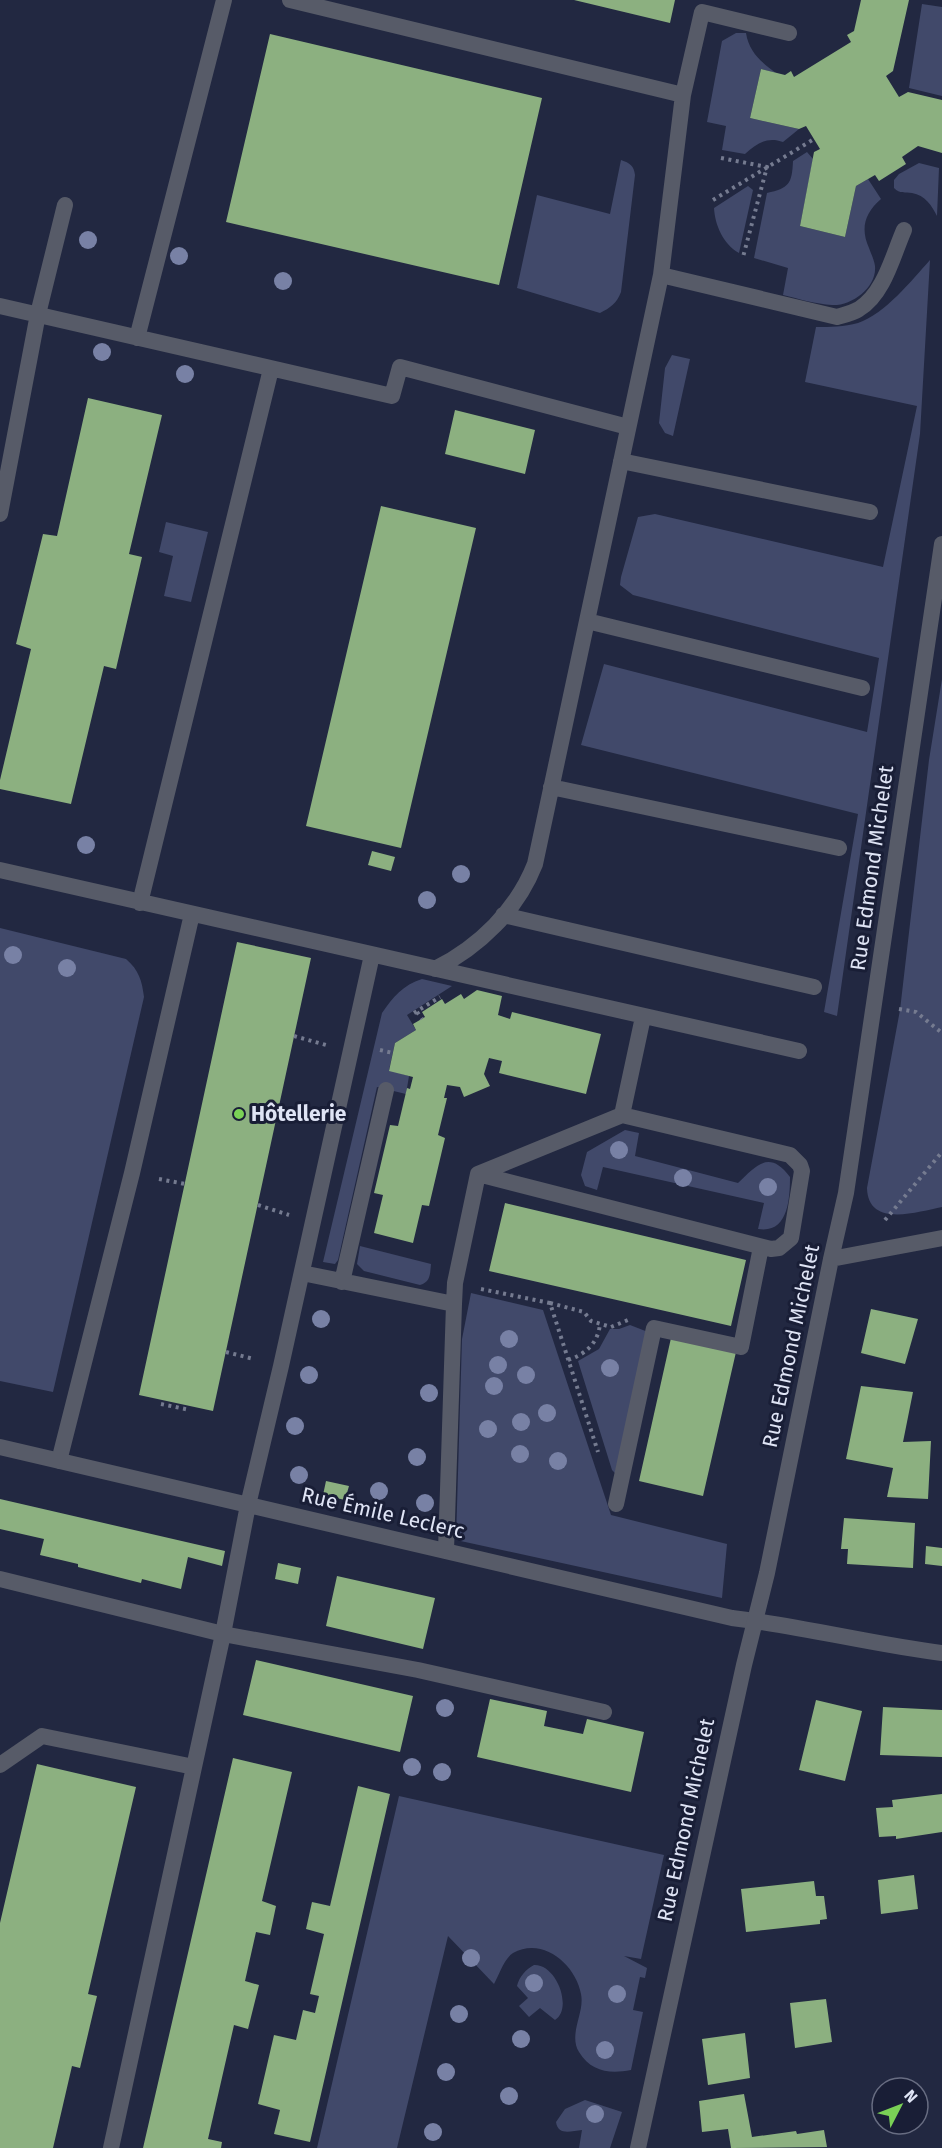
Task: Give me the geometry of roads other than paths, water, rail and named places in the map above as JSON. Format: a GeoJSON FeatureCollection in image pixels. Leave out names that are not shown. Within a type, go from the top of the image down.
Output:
{"type":"FeatureCollection","features":[{"type":"Feature","properties":{"kind":"street"},"geometry":{"type":"LineString","coordinates":[[137,338],[224,0]]}},
{"type":"Feature","properties":{"kind":"street"},"geometry":{"type":"LineString","coordinates":[[290,0],[683,95]]}},
{"type":"Feature","properties":{"kind":"street"},"geometry":{"type":"LineString","coordinates":[[435,969],[471,947],[503,915],[528,882],[535,864],[661,275],[683,95],[703,6],[789,33]]}},
{"type":"Feature","properties":{"kind":"street"},"geometry":{"type":"LineString","coordinates":[[0,514],[38,314],[65,204]]}},
{"type":"Feature","properties":{"kind":"street"},"geometry":{"type":"LineString","coordinates":[[661,275],[837,317],[859,309],[873,297],[882,282],[904,230]]}},
{"type":"Feature","properties":{"kind":"street"},"geometry":{"type":"LineString","coordinates":[[0,306],[392,396],[400,367],[628,427]]}},
{"type":"Feature","properties":{"kind":"street"},"geometry":{"type":"LineString","coordinates":[[140,903],[271,369]]}},
{"type":"Feature","properties":{"kind":"street"},"geometry":{"type":"LineString","coordinates":[[621,461],[870,512]]}},
{"type":"Feature","properties":{"kind":"street","name":"Rue Edmond Michelet"},"geometry":{"type":"LineString","coordinates":[[638,2148],[755,1621],[846,1193],[942,544]]}},
{"type":"Feature","properties":{"kind":"street"},"geometry":{"type":"LineString","coordinates":[[587,621],[862,688]]}},
{"type":"Feature","properties":{"kind":"street"},"geometry":{"type":"LineString","coordinates":[[551,787],[839,848]]}},
{"type":"Feature","properties":{"kind":"street"},"geometry":{"type":"LineString","coordinates":[[0,870],[799,1051]]}},
{"type":"Feature","properties":{"kind":"street"},"geometry":{"type":"LineString","coordinates":[[58,1461],[132,1173],[192,914]]}},
{"type":"Feature","properties":{"kind":"street"},"geometry":{"type":"LineString","coordinates":[[503,915],[814,987]]}},
{"type":"Feature","properties":{"kind":"street"},"geometry":{"type":"LineString","coordinates":[[111,2148],[223,1634],[248,1505],[302,1274],[372,955]]}},
{"type":"Feature","properties":{"kind":"street"},"geometry":{"type":"LineString","coordinates":[[622,1115],[643,1017]]}},
{"type":"Feature","properties":{"kind":"street"},"geometry":{"type":"LineString","coordinates":[[342,1282],[386,1090]]}},
{"type":"Feature","properties":{"kind":"street"},"geometry":{"type":"LineString","coordinates":[[622,1115],[783,1153],[795,1160],[802,1171],[791,1238],[779,1248],[771,1249],[478,1174],[622,1115]]}},
{"type":"Feature","properties":{"kind":"street"},"geometry":{"type":"LineString","coordinates":[[446,1551],[455,1283],[478,1174]]}},
{"type":"Feature","properties":{"kind":"street"},"geometry":{"type":"LineString","coordinates":[[831,1259],[942,1238]]}},
{"type":"Feature","properties":{"kind":"street"},"geometry":{"type":"LineString","coordinates":[[615,1504],[654,1328],[741,1347],[761,1247]]}},
{"type":"Feature","properties":{"kind":"street"},"geometry":{"type":"LineString","coordinates":[[302,1274],[454,1304]]}},
{"type":"Feature","properties":{"kind":"street","name":"Rue Émile Leclerc"},"geometry":{"type":"LineString","coordinates":[[0,1447],[732,1618],[812,1629],[890,1646],[942,1653]]}},
{"type":"Feature","properties":{"kind":"street"},"geometry":{"type":"LineString","coordinates":[[0,1579],[223,1634],[418,1670],[604,1712]]}},
{"type":"Feature","properties":{"kind":"street"},"geometry":{"type":"LineString","coordinates":[[0,1765],[42,1736],[194,1767]]}},
{"type":"Feature","properties":{"kind":"place","name":"Hôtellerie"},"geometry":{"type":"Point","coordinates":[239,1114]}}]}
